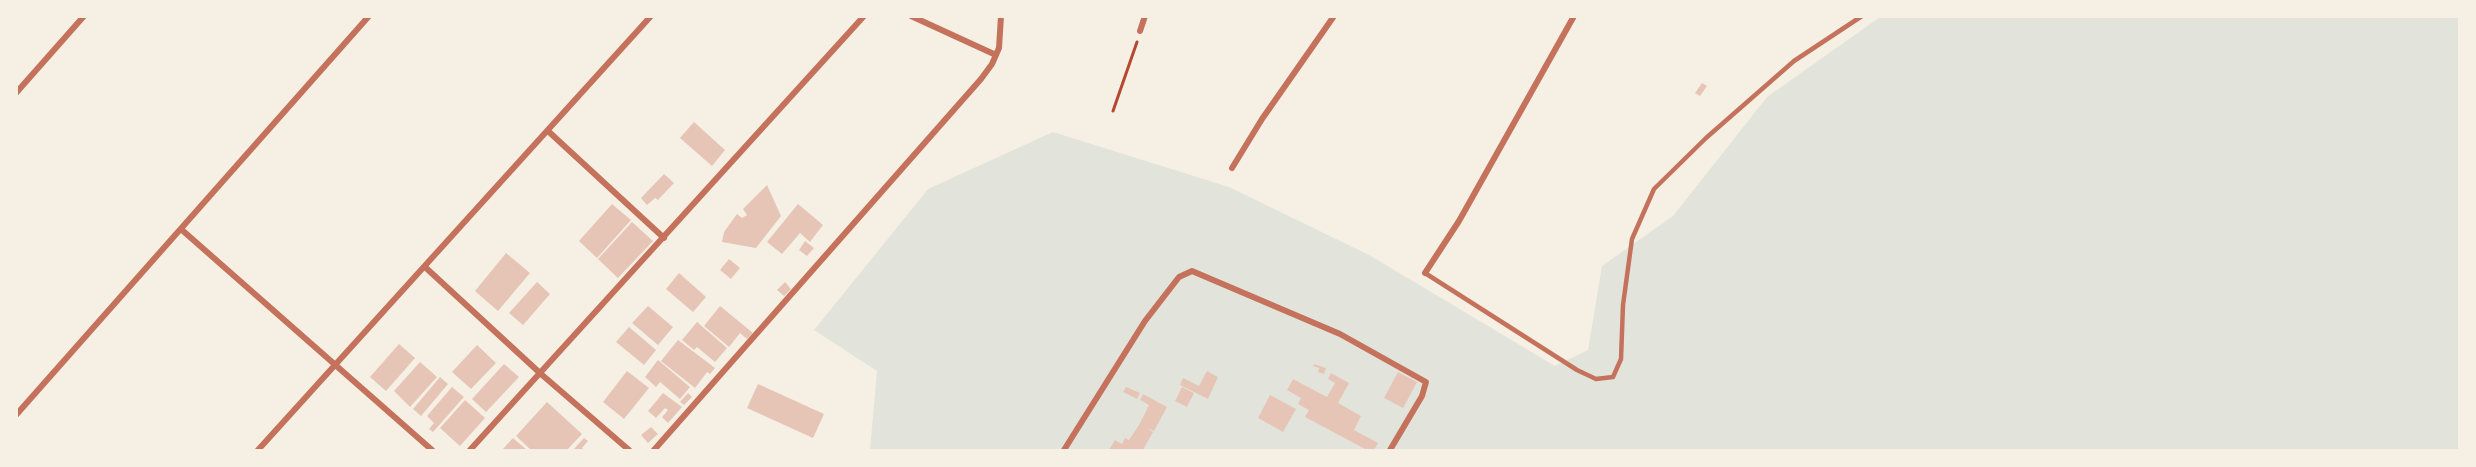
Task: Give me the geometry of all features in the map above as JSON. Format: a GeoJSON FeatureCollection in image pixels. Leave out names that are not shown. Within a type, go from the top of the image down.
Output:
{"type":"FeatureCollection","features":[{"type":"Feature","properties":{"kind":"street"},"geometry":{"type":"LineString","coordinates":[[16,93],[84,16]]}},
{"type":"Feature","properties":{"kind":"street"},"geometry":{"type":"LineString","coordinates":[[16,416],[369,16]]}},
{"type":"Feature","properties":{"kind":"street"},"geometry":{"type":"LineString","coordinates":[[258,450],[651,16]]}},
{"type":"Feature","properties":{"kind":"street"},"geometry":{"type":"LineString","coordinates":[[470,450],[864,16]]}},
{"type":"Feature","properties":{"kind":"street"},"geometry":{"type":"LineString","coordinates":[[911,16],[996,55]]}},
{"type":"Feature","properties":{"kind":"street"},"geometry":{"type":"LineString","coordinates":[[654,450],[981,79],[996,55],[1002,31],[1001,16]]}},
{"type":"Feature","properties":{"kind":"street"},"geometry":{"type":"LineString","coordinates":[[1140,31],[1145,16]]}},
{"type":"Feature","properties":{"kind":"street"},"geometry":{"type":"LineString","coordinates":[[1232,168],[1262,119],[1334,16]]}},
{"type":"Feature","properties":{"kind":"street"},"geometry":{"type":"LineString","coordinates":[[1425,273],[1459,221],[1574,16]]}},
{"type":"Feature","properties":{"kind":"street"},"geometry":{"type":"LineString","coordinates":[[548,131],[664,238]]}},
{"type":"Feature","properties":{"kind":"street"},"geometry":{"type":"LineString","coordinates":[[182,230],[432,450]]}},
{"type":"Feature","properties":{"kind":"street"},"geometry":{"type":"LineString","coordinates":[[425,267],[541,374],[628,450]]}},
{"type":"Feature","properties":{"kind":"street"},"geometry":{"type":"LineString","coordinates":[[1064,450],[1145,321],[1179,277],[1192,271],[1340,334],[1426,382],[1422,396],[1390,450]]}},
{"type":"Feature","properties":{"kind":"lane"},"geometry":{"type":"LineString","coordinates":[[1425,273],[1577,370],[1596,378],[1613,376],[1621,359],[1623,306],[1632,239],[1654,189],[1706,138],[1794,61],[1862,16]]}},
{"type":"Feature","properties":{"kind":"path"},"geometry":{"type":"LineString","coordinates":[[1113,111],[1140,31]]}},
{"type":"Feature","properties":{"kind":"shaded area"},"geometry":{"type":"Polygon","coordinates":[[[1880,17],[2459,17],[2459,450],[870,450],[877,371],[814,330],[928,189],[1053,132],[1229,187],[1369,255],[1555,366],[1588,350],[1602,266],[1673,216],[1767,97],[1880,17]]]}},
{"type":"Feature","properties":{"kind":"building"},"geometry":{"type":"Polygon","coordinates":[[[1702,83],[1707,86],[1700,96],[1695,93],[1702,83]]]}},
{"type":"Feature","properties":{"kind":"building"},"geometry":{"type":"Polygon","coordinates":[[[694,122],[725,150],[712,166],[680,138],[694,122]]]}},
{"type":"Feature","properties":{"kind":"building"},"geometry":{"type":"Polygon","coordinates":[[[664,174],[674,183],[658,200],[655,198],[647,205],[641,198],[664,174]]]}},
{"type":"Feature","properties":{"kind":"building"},"geometry":{"type":"Polygon","coordinates":[[[767,185],[781,216],[756,248],[722,242],[724,232],[737,214],[742,218],[747,215],[743,209],[767,185]]]}},
{"type":"Feature","properties":{"kind":"building"},"geometry":{"type":"Polygon","coordinates":[[[612,204],[631,220],[597,258],[579,241],[612,204]]]}},
{"type":"Feature","properties":{"kind":"building"},"geometry":{"type":"Polygon","coordinates":[[[798,204],[823,225],[810,242],[800,233],[782,254],[767,242],[798,204]]]}},
{"type":"Feature","properties":{"kind":"building"},"geometry":{"type":"Polygon","coordinates":[[[632,222],[653,241],[618,278],[598,259],[632,222]]]}},
{"type":"Feature","properties":{"kind":"building"},"geometry":{"type":"Polygon","coordinates":[[[805,241],[814,248],[807,256],[799,250],[805,241]]]}},
{"type":"Feature","properties":{"kind":"building"},"geometry":{"type":"Polygon","coordinates":[[[506,253],[530,273],[498,311],[475,291],[506,253]]]}},
{"type":"Feature","properties":{"kind":"building"},"geometry":{"type":"Polygon","coordinates":[[[729,259],[740,268],[731,279],[720,270],[729,259]]]}},
{"type":"Feature","properties":{"kind":"building"},"geometry":{"type":"Polygon","coordinates":[[[679,273],[706,297],[693,312],[666,289],[679,273]]]}},
{"type":"Feature","properties":{"kind":"building"},"geometry":{"type":"Polygon","coordinates":[[[537,282],[550,294],[523,325],[509,313],[537,282]]]}},
{"type":"Feature","properties":{"kind":"building"},"geometry":{"type":"Polygon","coordinates":[[[785,282],[791,289],[784,296],[777,290],[785,282]]]}},
{"type":"Feature","properties":{"kind":"building"},"geometry":{"type":"Polygon","coordinates":[[[648,306],[673,327],[658,345],[632,323],[648,306]]]}},
{"type":"Feature","properties":{"kind":"building"},"geometry":{"type":"Polygon","coordinates":[[[720,306],[753,333],[747,339],[740,333],[729,347],[704,326],[720,306]]]}},
{"type":"Feature","properties":{"kind":"building"},"geometry":{"type":"Polygon","coordinates":[[[697,322],[727,348],[715,362],[697,347],[694,350],[682,340],[697,322]]]}},
{"type":"Feature","properties":{"kind":"building"},"geometry":{"type":"Polygon","coordinates":[[[629,327],[656,350],[644,365],[616,342],[629,327]]]}},
{"type":"Feature","properties":{"kind":"building"},"geometry":{"type":"Polygon","coordinates":[[[678,340],[715,368],[710,374],[707,372],[695,388],[661,361],[678,340]]]}},
{"type":"Feature","properties":{"kind":"building"},"geometry":{"type":"Polygon","coordinates":[[[399,344],[415,358],[386,391],[370,377],[399,344]]]}},
{"type":"Feature","properties":{"kind":"building"},"geometry":{"type":"Polygon","coordinates":[[[477,345],[496,363],[471,389],[452,372],[477,345]]]}},
{"type":"Feature","properties":{"kind":"building"},"geometry":{"type":"Polygon","coordinates":[[[658,360],[690,387],[680,399],[660,382],[656,387],[645,377],[658,360]]]}},
{"type":"Feature","properties":{"kind":"building"},"geometry":{"type":"Polygon","coordinates":[[[420,362],[437,377],[410,407],[394,391],[420,362]]]}},
{"type":"Feature","properties":{"kind":"building"},"geometry":{"type":"Polygon","coordinates":[[[504,364],[519,377],[486,412],[472,399],[504,364]]]}},
{"type":"Feature","properties":{"kind":"building"},"geometry":{"type":"Polygon","coordinates":[[[1314,364],[1326,368],[1324,374],[1318,372],[1319,368],[1313,366],[1314,364]]]}},
{"type":"Feature","properties":{"kind":"building"},"geometry":{"type":"Polygon","coordinates":[[[627,371],[649,388],[624,419],[603,402],[627,371]]]}},
{"type":"Feature","properties":{"kind":"building"},"geometry":{"type":"Polygon","coordinates":[[[1207,371],[1218,377],[1208,399],[1180,385],[1183,378],[1199,386],[1207,371]]]}},
{"type":"Feature","properties":{"kind":"building"},"geometry":{"type":"Polygon","coordinates":[[[1398,372],[1417,382],[1403,408],[1384,398],[1398,372]]]}},
{"type":"Feature","properties":{"kind":"building"},"geometry":{"type":"Polygon","coordinates":[[[1331,373],[1349,383],[1338,403],[1361,416],[1354,430],[1378,443],[1374,450],[1367,450],[1305,417],[1309,410],[1298,404],[1301,398],[1287,390],[1293,379],[1327,397],[1335,383],[1328,379],[1331,373]]]}},
{"type":"Feature","properties":{"kind":"building"},"geometry":{"type":"Polygon","coordinates":[[[440,377],[448,384],[421,416],[413,409],[440,377]]]}},
{"type":"Feature","properties":{"kind":"building"},"geometry":{"type":"Polygon","coordinates":[[[758,384],[824,414],[813,438],[747,408],[758,384]]]}},
{"type":"Feature","properties":{"kind":"building"},"geometry":{"type":"Polygon","coordinates":[[[452,387],[464,397],[433,432],[429,429],[434,423],[427,416],[452,387]]]}},
{"type":"Feature","properties":{"kind":"building"},"geometry":{"type":"Polygon","coordinates":[[[1126,387],[1140,393],[1137,399],[1123,392],[1126,387]]]}},
{"type":"Feature","properties":{"kind":"building"},"geometry":{"type":"Polygon","coordinates":[[[1182,387],[1194,393],[1187,407],[1175,401],[1182,387]]]}},
{"type":"Feature","properties":{"kind":"building"},"geometry":{"type":"Polygon","coordinates":[[[663,393],[682,407],[668,423],[662,417],[668,410],[665,408],[656,418],[648,411],[663,393]]]}},
{"type":"Feature","properties":{"kind":"building"},"geometry":{"type":"Polygon","coordinates":[[[688,393],[692,397],[684,405],[680,402],[688,393]]]}},
{"type":"Feature","properties":{"kind":"building"},"geometry":{"type":"Polygon","coordinates":[[[1143,394],[1167,407],[1154,431],[1147,428],[1153,432],[1143,450],[1109,450],[1115,440],[1122,444],[1125,438],[1129,440],[1139,425],[1149,405],[1140,400],[1143,394]]]}},
{"type":"Feature","properties":{"kind":"building"},"geometry":{"type":"Polygon","coordinates":[[[1270,395],[1296,409],[1283,432],[1258,418],[1270,395]]]}},
{"type":"Feature","properties":{"kind":"building"},"geometry":{"type":"Polygon","coordinates":[[[465,400],[485,418],[460,446],[440,428],[465,400]]]}},
{"type":"Feature","properties":{"kind":"building"},"geometry":{"type":"Polygon","coordinates":[[[547,402],[582,434],[567,450],[531,450],[516,436],[547,402]]]}},
{"type":"Feature","properties":{"kind":"building"},"geometry":{"type":"Polygon","coordinates":[[[651,427],[658,434],[648,443],[641,435],[651,427]]]}},
{"type":"Feature","properties":{"kind":"building"},"geometry":{"type":"Polygon","coordinates":[[[513,438],[527,450],[502,450],[513,438]]]}},
{"type":"Feature","properties":{"kind":"building"},"geometry":{"type":"Polygon","coordinates":[[[584,438],[588,441],[582,448],[585,450],[573,450],[584,438]]]}}]}
